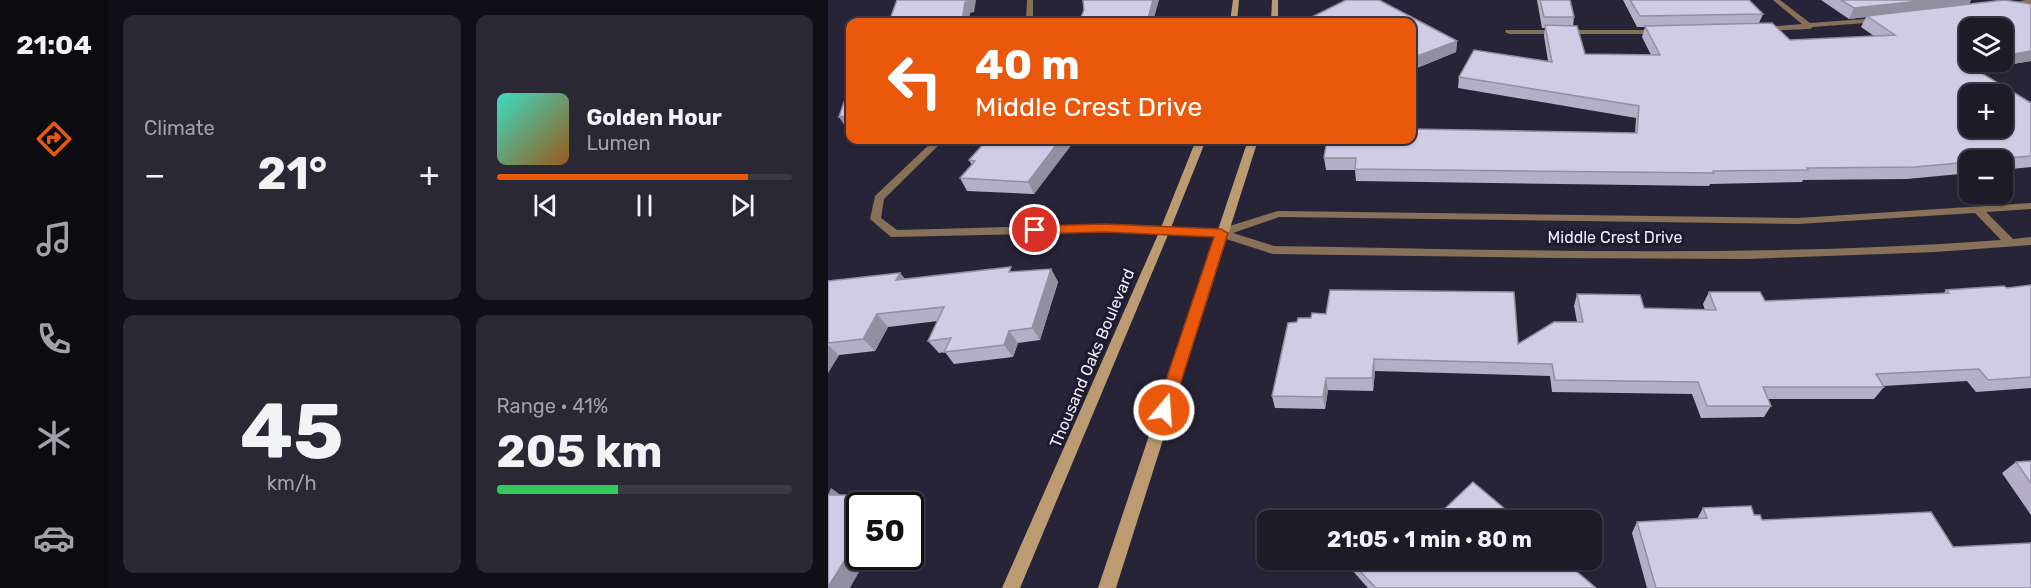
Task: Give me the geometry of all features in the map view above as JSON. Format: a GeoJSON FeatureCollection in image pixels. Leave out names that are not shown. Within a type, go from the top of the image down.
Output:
{"type":"FeatureCollection","features":[{"type":"Feature","properties":{"kind":"main road"},"geometry":{"type":"LineString","coordinates":[[1234,18],[1236,0]]}},
{"type":"Feature","properties":{"kind":"main road"},"geometry":{"type":"LineString","coordinates":[[1275,0],[1275,18]]}},
{"type":"Feature","properties":{"kind":"main road","name":"Thousand Oaks Boulevard"},"geometry":{"type":"LineString","coordinates":[[1011,588],[1165,230],[1199,144]]}},
{"type":"Feature","properties":{"kind":"main road"},"geometry":{"type":"LineString","coordinates":[[1107,588],[1252,144]]}},
{"type":"Feature","properties":{"kind":"street"},"geometry":{"type":"LineString","coordinates":[[1030,0],[1030,18]]}},
{"type":"Feature","properties":{"kind":"street"},"geometry":{"type":"LineString","coordinates":[[1776,0],[1810,27]]}},
{"type":"Feature","properties":{"kind":"street"},"geometry":{"type":"LineString","coordinates":[[2000,6],[2031,2]]}},
{"type":"Feature","properties":{"kind":"street"},"geometry":{"type":"LineString","coordinates":[[1750,29],[1810,27],[1889,19]]}},
{"type":"Feature","properties":{"kind":"street"},"geometry":{"type":"LineString","coordinates":[[1509,32],[1668,32]]}},
{"type":"Feature","properties":{"kind":"street","name":"Middle Crest Drive"},"geometry":{"type":"LineString","coordinates":[[935,144],[879,198],[875,219],[895,234],[1104,228],[1165,230],[1221,233],[1273,250],[1343,251],[1831,254],[2031,241]]}},
{"type":"Feature","properties":{"kind":"street","name":"Middle Crest Drive"},"geometry":{"type":"LineString","coordinates":[[1221,233],[1278,214],[1798,221],[2031,206]]}},
{"type":"Feature","properties":{"kind":"street"},"geometry":{"type":"LineString","coordinates":[[1979,211],[2011,243]]}},
{"type":"Feature","properties":{"kind":"building"},"geometry":{"type":"Polygon","coordinates":[[[897,0],[969,0],[965,2],[963,18],[890,18],[897,0]]]}},
{"type":"Feature","properties":{"kind":"building"},"geometry":{"type":"Polygon","coordinates":[[[1083,0],[1153,0],[1148,18],[1081,18],[1084,10],[1083,0]]]}},
{"type":"Feature","properties":{"kind":"building"},"geometry":{"type":"Polygon","coordinates":[[[1346,0],[1379,0],[1413,18],[1314,18],[1312,17],[1346,0]]]}},
{"type":"Feature","properties":{"kind":"building"},"geometry":{"type":"Polygon","coordinates":[[[1540,0],[1570,0],[1574,17],[1544,17],[1540,0]]]}},
{"type":"Feature","properties":{"kind":"building"},"geometry":{"type":"Polygon","coordinates":[[[1630,0],[1749,0],[1763,14],[1640,16],[1630,0]]]}},
{"type":"Feature","properties":{"kind":"building"},"geometry":{"type":"Polygon","coordinates":[[[1841,0],[1929,0],[1854,8],[1841,0]]]}},
{"type":"Feature","properties":{"kind":"building"},"geometry":{"type":"Polygon","coordinates":[[[2004,0],[2031,4],[2031,51],[2013,54],[2013,18],[1959,18],[1959,72],[1980,72],[1999,84],[1959,84],[1959,138],[2013,138],[2013,92],[2031,103],[2031,156],[2013,158],[2013,150],[1959,150],[1959,163],[1915,167],[1713,171],[1714,173],[1355,169],[1356,158],[1324,158],[1326,144],[1416,144],[1416,129],[1637,133],[1639,106],[1459,77],[1474,50],[1552,62],[1545,25],[1577,26],[1585,54],[1660,55],[1645,26],[1772,23],[1790,40],[1895,35],[1867,16],[2004,0]]]}},
{"type":"Feature","properties":{"kind":"building"},"geometry":{"type":"Polygon","coordinates":[[[1416,19],[1457,41],[1416,56],[1416,19]]]}},
{"type":"Feature","properties":{"kind":"building"},"geometry":{"type":"Polygon","coordinates":[[[846,97],[846,116],[839,117],[846,97]]]}},
{"type":"Feature","properties":{"kind":"building"},"geometry":{"type":"Polygon","coordinates":[[[983,144],[1057,144],[1028,182],[960,178],[975,161],[969,160],[983,144]]]}},
{"type":"Feature","properties":{"kind":"building"},"geometry":{"type":"Polygon","coordinates":[[[1011,267],[1009,272],[1051,269],[1032,328],[1009,331],[1004,345],[944,352],[951,338],[928,341],[944,307],[877,314],[863,339],[828,343],[828,281],[900,273],[896,280],[1011,267]]]}},
{"type":"Feature","properties":{"kind":"building"},"geometry":{"type":"Polygon","coordinates":[[[2031,285],[2031,377],[1988,380],[1979,369],[1876,374],[1884,387],[1763,387],[1771,406],[1707,406],[1698,382],[1555,380],[1552,364],[1374,359],[1372,378],[1326,378],[1323,397],[1272,396],[1288,323],[1297,322],[1298,318],[1311,318],[1312,313],[1326,314],[1330,290],[1514,292],[1518,344],[1554,322],[1583,322],[1577,294],[1640,295],[1644,308],[1716,310],[1709,292],[1760,292],[1765,301],[1949,293],[1946,290],[2031,285]]]}},
{"type":"Feature","properties":{"kind":"building"},"geometry":{"type":"Polygon","coordinates":[[[2031,461],[2031,483],[2016,462],[2031,461]]]}},
{"type":"Feature","properties":{"kind":"building"},"geometry":{"type":"Polygon","coordinates":[[[1473,482],[1506,510],[1444,510],[1473,482]]]}},
{"type":"Feature","properties":{"kind":"building"},"geometry":{"type":"Polygon","coordinates":[[[828,495],[846,495],[846,558],[828,587],[828,495]]]}},
{"type":"Feature","properties":{"kind":"building"},"geometry":{"type":"Polygon","coordinates":[[[1751,506],[1754,515],[1760,515],[1762,520],[1931,512],[1953,547],[2031,543],[2031,588],[1656,588],[1637,522],[1707,518],[1703,508],[1751,506]]]}},
{"type":"Feature","properties":{"kind":"building"},"geometry":{"type":"Polygon","coordinates":[[[1359,570],[1575,570],[1596,588],[1376,588],[1359,570]]]}},
{"type":"Feature","properties":{"kind":"route"},"geometry":{"type":"LineString","coordinates":[[1035,230],[1104,228],[1221,233],[1164,410]]}}]}
